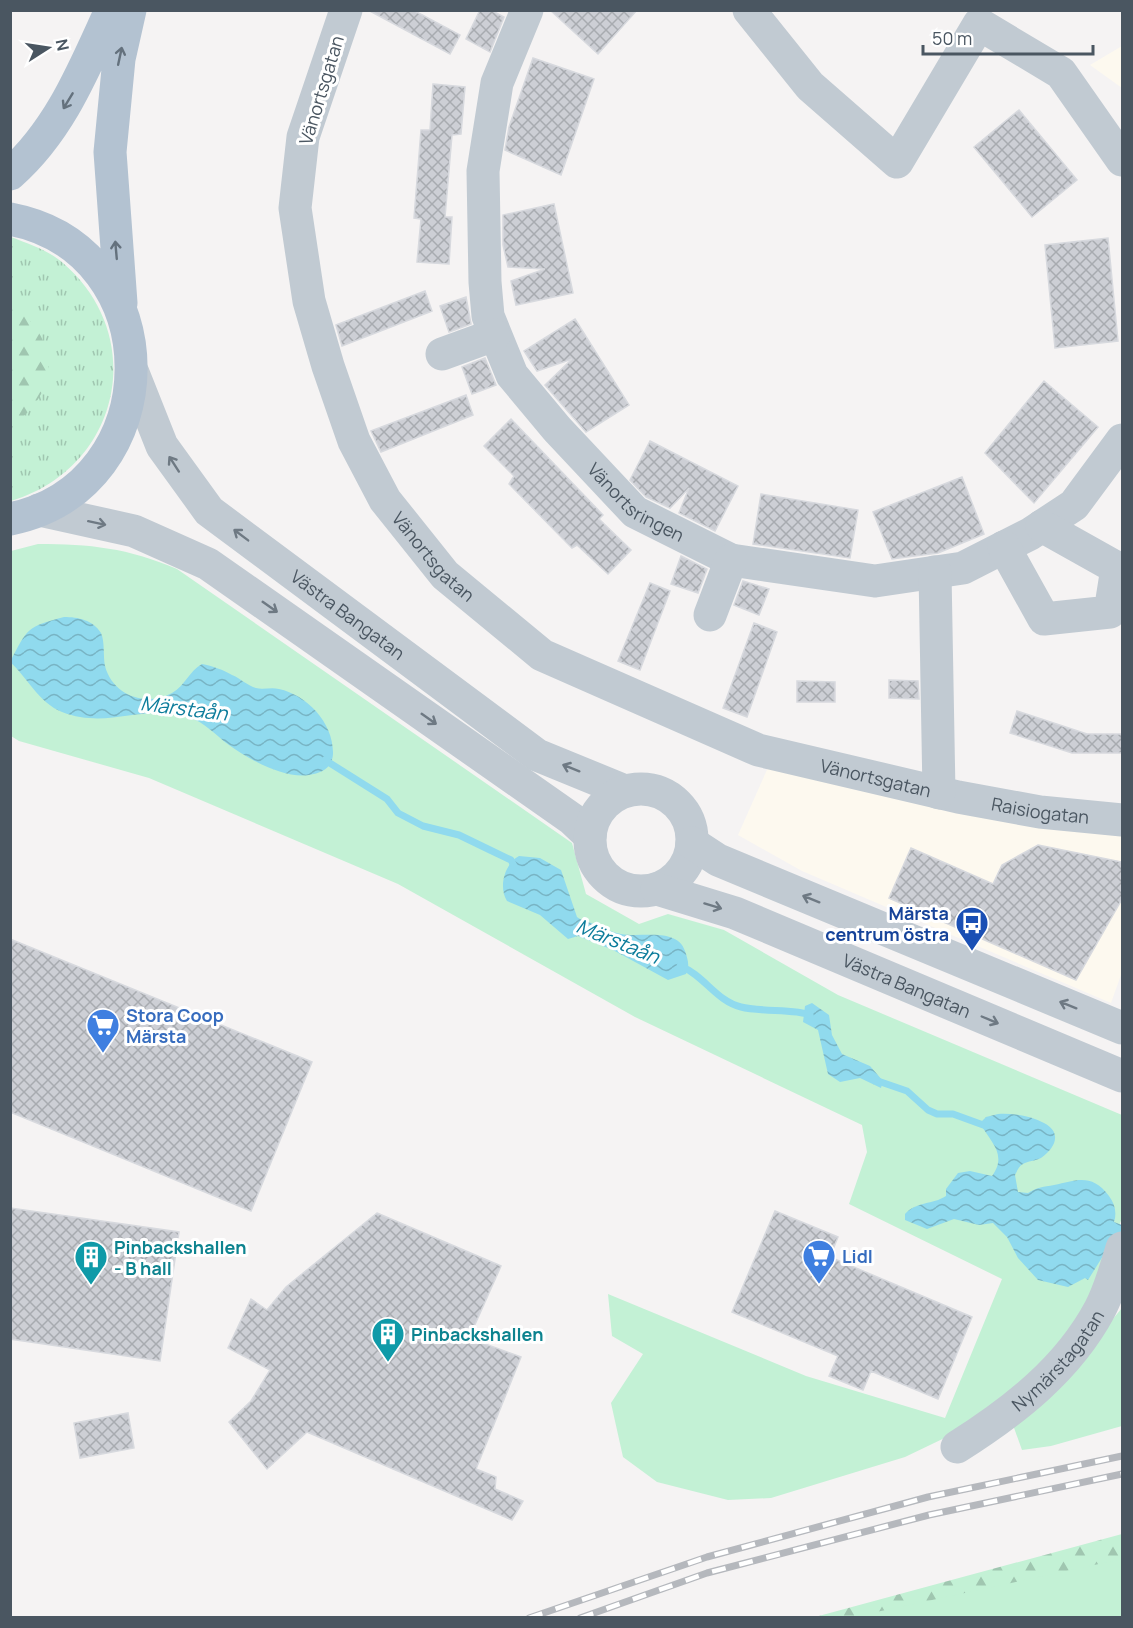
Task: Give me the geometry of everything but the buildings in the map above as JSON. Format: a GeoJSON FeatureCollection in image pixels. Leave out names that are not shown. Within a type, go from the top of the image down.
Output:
{"type":"FeatureCollection","features":[{"type":"Feature","properties":{"kind":"main road"},"geometry":{"type":"LineString","coordinates":[[10,174],[51,128],[74,90],[111,10]]}},
{"type":"Feature","properties":{"kind":"main road"},"geometry":{"type":"LineString","coordinates":[[25,515],[70,493],[96,469],[116,440],[128,408],[133,373],[132,351],[121,308],[110,152],[118,59],[130,10]]}},
{"type":"Feature","properties":{"kind":"main road"},"geometry":{"type":"LineString","coordinates":[[10,219],[55,235],[82,254],[104,279],[121,308]]}},
{"type":"Feature","properties":{"kind":"street","name":"Vänortsgatan"},"geometry":{"type":"LineString","coordinates":[[346,10],[303,137],[295,208],[309,301],[328,366],[354,441],[386,500],[445,575],[542,655],[758,750],[949,795]]}},
{"type":"Feature","properties":{"kind":"street"},"geometry":{"type":"LineString","coordinates":[[749,10],[810,86],[897,162],[979,24],[1061,73],[1122,160]]}},
{"type":"Feature","properties":{"kind":"street","name":"Vänortsringen"},"geometry":{"type":"LineString","coordinates":[[521,13],[497,83],[483,171],[485,282],[488,316],[512,375],[557,429],[635,512],[731,560],[875,580],[963,568],[1042,526],[1074,505],[1122,440]]}},
{"type":"Feature","properties":{"kind":"street"},"geometry":{"type":"LineString","coordinates":[[442,354],[494,335]]}},
{"type":"Feature","properties":{"kind":"street","name":"Västra Bangatan"},"geometry":{"type":"LineString","coordinates":[[133,373],[162,446],[209,511],[537,755],[625,791],[645,788],[664,794],[680,806],[690,823],[692,843]]}},
{"type":"Feature","properties":{"kind":"street","name":"Västra Bangatan"},"geometry":{"type":"LineString","coordinates":[[25,515],[134,531],[208,564],[573,819],[590,836],[592,856],[602,873],[618,885],[637,891],[657,889],[735,913],[1122,1076]]}},
{"type":"Feature","properties":{"kind":"street"},"geometry":{"type":"LineString","coordinates":[[1004,547],[1044,619],[1110,612],[1117,568],[1042,526]]}},
{"type":"Feature","properties":{"kind":"street"},"geometry":{"type":"LineString","coordinates":[[710,615],[731,560]]}},
{"type":"Feature","properties":{"kind":"street"},"geometry":{"type":"LineString","coordinates":[[935,572],[949,795]]}},
{"type":"Feature","properties":{"kind":"street"},"geometry":{"type":"LineString","coordinates":[[590,836],[595,816],[607,801],[625,791]]}},
{"type":"Feature","properties":{"kind":"street","name":"Raisiogatan"},"geometry":{"type":"LineString","coordinates":[[949,795],[1040,812],[1122,820]]}},
{"type":"Feature","properties":{"kind":"street"},"geometry":{"type":"LineString","coordinates":[[657,889],[675,879],[687,863],[692,843],[718,860],[1122,1028]]}},
{"type":"Feature","properties":{"kind":"street","name":"Nymärstagatan"},"geometry":{"type":"LineString","coordinates":[[957,1447],[1006,1416],[1032,1394],[1080,1340],[1101,1307],[1121,1251]]}},
{"type":"Feature","properties":{"kind":"shaded area"},"geometry":{"type":"Polygon","coordinates":[[[1122,46],[1122,88],[1090,65],[1122,46]]]}},
{"type":"Feature","properties":{"kind":"shaded area"},"geometry":{"type":"Polygon","coordinates":[[[770,763],[1122,831],[1122,972],[1111,1003],[802,871],[738,835],[770,763]]]}},
{"type":"Feature","properties":{"kind":"green space"},"geometry":{"type":"Polygon","coordinates":[[[11,237],[57,258],[90,293],[107,327],[113,363],[110,398],[98,431],[77,461],[48,485],[11,501],[11,237]]]}},
{"type":"Feature","properties":{"kind":"green space"},"geometry":{"type":"Polygon","coordinates":[[[10,304],[27,317],[39,332],[46,348],[48,365],[46,382],[39,398],[27,413],[11,426],[10,304]]]}},
{"type":"Feature","properties":{"kind":"green space"},"geometry":{"type":"Polygon","coordinates":[[[38,544],[109,549],[142,556],[177,569],[572,843],[586,894],[639,924],[668,914],[724,930],[838,995],[1122,1115],[1122,1218],[1084,1318],[1019,1392],[955,1433],[905,1457],[771,1498],[728,1500],[657,1482],[623,1457],[611,1403],[643,1354],[612,1336],[608,1294],[806,1376],[945,1418],[1002,1279],[849,1204],[867,1152],[862,1125],[635,1017],[398,884],[149,778],[19,741],[11,736],[11,551],[38,544]]]}},
{"type":"Feature","properties":{"kind":"green space"},"geometry":{"type":"Polygon","coordinates":[[[1122,1308],[1122,1426],[1051,1446],[1022,1450],[1013,1425],[1067,1374],[1122,1308]]]}},
{"type":"Feature","properties":{"kind":"green space"},"geometry":{"type":"Polygon","coordinates":[[[1122,1534],[1122,1617],[815,1617],[1122,1534]]]}},
{"type":"Feature","properties":{"kind":"green space"},"geometry":{"type":"Polygon","coordinates":[[[1122,1559],[1122,1617],[853,1617],[1122,1559]]]}},
{"type":"Feature","properties":{"kind":"water"},"geometry":{"type":"Polygon","coordinates":[[[64,617],[85,620],[98,629],[102,637],[105,666],[109,676],[115,685],[132,696],[152,699],[172,693],[202,664],[225,671],[253,687],[279,689],[299,697],[309,704],[324,721],[332,743],[331,763],[326,769],[314,774],[289,774],[267,767],[246,756],[205,725],[188,717],[156,713],[110,718],[79,717],[54,708],[40,696],[10,662],[29,630],[42,623],[64,617]]]}},
{"type":"Feature","properties":{"kind":"water"},"geometry":{"type":"Polygon","coordinates":[[[519,856],[540,858],[561,870],[577,917],[580,919],[621,934],[657,935],[674,939],[685,951],[688,963],[686,974],[668,980],[613,950],[578,936],[568,939],[540,915],[507,901],[503,889],[504,876],[510,864],[519,856]]]}},
{"type":"Feature","properties":{"kind":"water"},"geometry":{"type":"Polygon","coordinates":[[[812,1003],[829,1015],[832,1035],[842,1054],[870,1066],[883,1081],[881,1088],[860,1078],[840,1082],[828,1074],[818,1030],[803,1022],[805,1006],[812,1003]]]}},
{"type":"Feature","properties":{"kind":"water"},"geometry":{"type":"Polygon","coordinates":[[[998,1114],[1033,1118],[1050,1127],[1055,1135],[1053,1145],[1046,1154],[1023,1164],[1018,1169],[1015,1175],[1018,1192],[1028,1193],[1070,1181],[1084,1180],[1096,1184],[1111,1199],[1115,1212],[1114,1222],[1122,1225],[1122,1251],[1103,1256],[1088,1280],[1085,1278],[1068,1287],[1038,1280],[1018,1258],[1007,1237],[993,1223],[979,1225],[954,1219],[927,1229],[905,1220],[905,1214],[914,1207],[946,1196],[946,1189],[958,1173],[970,1171],[992,1176],[998,1155],[980,1123],[986,1117],[998,1114]]]}},
{"type":"Feature","properties":{"kind":"waterway","name":"Märstaån"},"geometry":{"type":"LineString","coordinates":[[325,760],[387,799],[398,813],[423,826],[459,835],[511,860],[515,868]]}},
{"type":"Feature","properties":{"kind":"waterway","name":"Märstaån"},"geometry":{"type":"LineString","coordinates":[[680,966],[696,975],[732,1004],[749,1009],[810,1015]]}},
{"type":"Feature","properties":{"kind":"waterway","name":"Märstaån"},"geometry":{"type":"LineString","coordinates":[[875,1080],[907,1091],[928,1110],[937,1114],[953,1114],[986,1126]]}},
{"type":"Feature","properties":{"kind":"railway"},"geometry":{"type":"LineString","coordinates":[[529,1618],[707,1557],[928,1497],[1122,1456]]}},
{"type":"Feature","properties":{"kind":"railway"},"geometry":{"type":"LineString","coordinates":[[580,1618],[707,1573],[929,1515],[1122,1474]]}},
{"type":"Feature","properties":{"kind":"place","name":"Märsta centrum östra"},"geometry":{"type":"Point","coordinates":[972,952]}},
{"type":"Feature","properties":{"kind":"place","name":"Stora Coop Märsta"},"geometry":{"type":"Point","coordinates":[103,1054]}},
{"type":"Feature","properties":{"kind":"place","name":"Lidl"},"geometry":{"type":"Point","coordinates":[819,1285]}},
{"type":"Feature","properties":{"kind":"place","name":"Pinbackshallen - B hall"},"geometry":{"type":"Point","coordinates":[91,1286]}},
{"type":"Feature","properties":{"kind":"place","name":"Pinbackshallen"},"geometry":{"type":"Point","coordinates":[388,1363]}}]}
